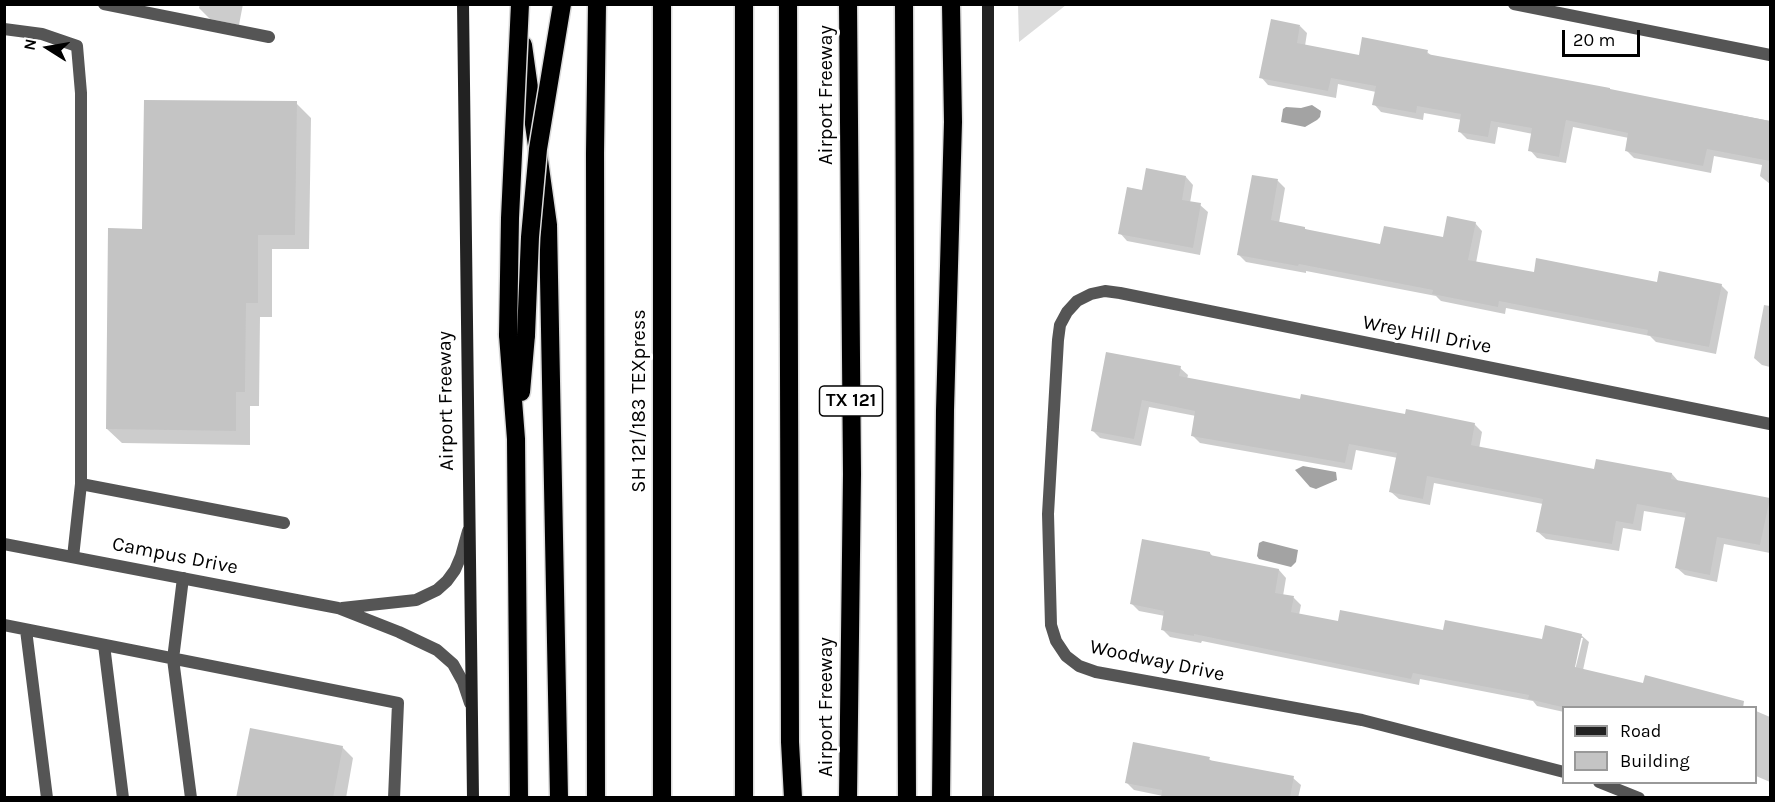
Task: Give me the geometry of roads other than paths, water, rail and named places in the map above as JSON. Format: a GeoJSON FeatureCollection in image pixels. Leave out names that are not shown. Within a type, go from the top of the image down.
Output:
{"type":"FeatureCollection","features":[{"type":"Feature","properties":{"kind":"highway"},"geometry":{"type":"LineString","coordinates":[[518,4],[508,335],[516,439],[519,798]]}},
{"type":"Feature","properties":{"kind":"highway"},"geometry":{"type":"LineString","coordinates":[[518,4],[548,225],[560,798]]}},
{"type":"Feature","properties":{"kind":"highway"},"geometry":{"type":"LineString","coordinates":[[516,439],[526,335],[530,237],[538,149],[562,4]]}},
{"type":"Feature","properties":{"kind":"highway"},"geometry":{"type":"LineString","coordinates":[[596,798],[597,4]]}},
{"type":"Feature","properties":{"kind":"highway","name":"SH 121/183 TEXpress"},"geometry":{"type":"LineString","coordinates":[[662,4],[662,798]]}},
{"type":"Feature","properties":{"kind":"highway"},"geometry":{"type":"LineString","coordinates":[[744,4],[744,798]]}},
{"type":"Feature","properties":{"kind":"highway"},"geometry":{"type":"LineString","coordinates":[[788,4],[790,742],[793,798]]}},
{"type":"Feature","properties":{"kind":"highway","name":"Airport Freeway"},"geometry":{"type":"LineString","coordinates":[[848,4],[852,474],[848,798]]}},
{"type":"Feature","properties":{"kind":"highway"},"geometry":{"type":"LineString","coordinates":[[904,4],[907,798]]}},
{"type":"Feature","properties":{"kind":"highway"},"geometry":{"type":"LineString","coordinates":[[941,798],[945,410],[953,122],[951,4]]}},
{"type":"Feature","properties":{"kind":"main road","name":"Airport Freeway"},"geometry":{"type":"LineString","coordinates":[[464,4],[473,798]]}},
{"type":"Feature","properties":{"kind":"main road"},"geometry":{"type":"LineString","coordinates":[[988,4],[988,798]]}},
{"type":"Feature","properties":{"kind":"street"},"geometry":{"type":"LineString","coordinates":[[104,4],[269,37]]}},
{"type":"Feature","properties":{"kind":"street"},"geometry":{"type":"LineString","coordinates":[[1514,4],[1770,55]]}},
{"type":"Feature","properties":{"kind":"street"},"geometry":{"type":"LineString","coordinates":[[4,29],[42,34],[76,46],[81,93],[81,484],[73,557]]}},
{"type":"Feature","properties":{"kind":"street","name":"Wrey Hill Drive"},"geometry":{"type":"LineString","coordinates":[[1077,301],[1091,294],[1105,291],[1120,293],[1770,424]]}},
{"type":"Feature","properties":{"kind":"street","name":"Woodway Drive"},"geometry":{"type":"LineString","coordinates":[[1077,301],[1064,318],[1058,340],[1048,514],[1051,625],[1056,641],[1066,656],[1079,666],[1096,672],[1362,720],[1562,772]]}},
{"type":"Feature","properties":{"kind":"street"},"geometry":{"type":"LineString","coordinates":[[81,484],[284,523]]}},
{"type":"Feature","properties":{"kind":"street","name":"Campus Drive"},"geometry":{"type":"LineString","coordinates":[[338,608],[416,600],[437,590],[455,570],[470,524]]}},
{"type":"Feature","properties":{"kind":"street","name":"Campus Drive"},"geometry":{"type":"LineString","coordinates":[[4,543],[338,608],[437,650],[453,664],[464,682],[472,712]]}},
{"type":"Feature","properties":{"kind":"street"},"geometry":{"type":"LineString","coordinates":[[183,578],[173,658],[191,798]]}},
{"type":"Feature","properties":{"kind":"street"},"geometry":{"type":"LineString","coordinates":[[4,626],[398,703],[394,798]]}},
{"type":"Feature","properties":{"kind":"street"},"geometry":{"type":"LineString","coordinates":[[26,630],[47,798]]}},
{"type":"Feature","properties":{"kind":"street"},"geometry":{"type":"LineString","coordinates":[[104,645],[123,798]]}},
{"type":"Feature","properties":{"kind":"street"},"geometry":{"type":"LineString","coordinates":[[1602,784],[1639,798]]}}]}
